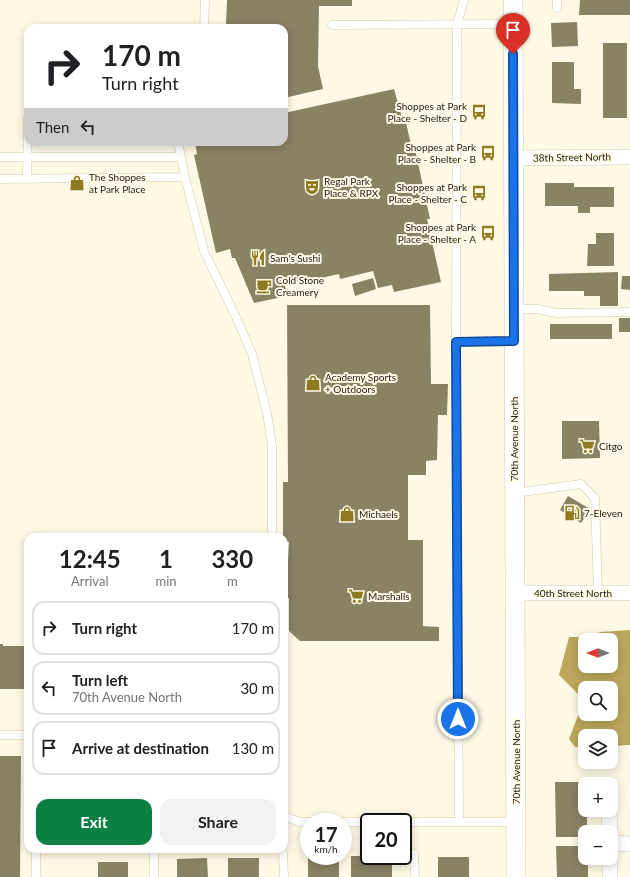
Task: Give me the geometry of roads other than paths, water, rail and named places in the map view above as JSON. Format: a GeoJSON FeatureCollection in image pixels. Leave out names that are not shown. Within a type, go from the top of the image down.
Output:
{"type":"FeatureCollection","features":[{"type":"Feature","properties":{"kind":"street","name":"70th Avenue North"},"geometry":{"type":"LineString","coordinates":[[513,0],[516,877]]}},
{"type":"Feature","properties":{"kind":"street","name":"38th Street North"},"geometry":{"type":"LineString","coordinates":[[514,158],[630,157]]}},
{"type":"Feature","properties":{"kind":"street","name":"40th Street North"},"geometry":{"type":"LineString","coordinates":[[515,593],[630,593]]}},
{"type":"Feature","properties":{"kind":"street"},"geometry":{"type":"LineString","coordinates":[[618,843],[630,844]]}},
{"type":"Feature","properties":{"kind":"street"},"geometry":{"type":"LineString","coordinates":[[610,865],[610,877]]}},
{"type":"Feature","properties":{"kind":"lane"},"geometry":{"type":"LineString","coordinates":[[204,24],[205,0]]}},
{"type":"Feature","properties":{"kind":"lane"},"geometry":{"type":"LineString","coordinates":[[459,822],[456,342],[457,24],[464,0]]}},
{"type":"Feature","properties":{"kind":"lane"},"geometry":{"type":"LineString","coordinates":[[332,25],[513,24]]}},
{"type":"Feature","properties":{"kind":"lane"},"geometry":{"type":"LineString","coordinates":[[27,178],[28,146]]}},
{"type":"Feature","properties":{"kind":"lane"},"geometry":{"type":"LineString","coordinates":[[179,146],[204,251],[252,354],[264,399],[272,446],[272,533]]}},
{"type":"Feature","properties":{"kind":"lane"},"geometry":{"type":"LineString","coordinates":[[0,157],[181,157]]}},
{"type":"Feature","properties":{"kind":"lane"},"geometry":{"type":"LineString","coordinates":[[0,179],[185,176]]}},
{"type":"Feature","properties":{"kind":"lane"},"geometry":{"type":"LineString","coordinates":[[514,309],[538,309],[556,313],[630,312]]}},
{"type":"Feature","properties":{"kind":"lane"},"geometry":{"type":"LineString","coordinates":[[456,342],[514,341]]}},
{"type":"Feature","properties":{"kind":"lane"},"geometry":{"type":"LineString","coordinates":[[515,493],[581,484],[595,498],[598,593]]}},
{"type":"Feature","properties":{"kind":"lane"},"geometry":{"type":"LineString","coordinates":[[0,735],[24,735]]}},
{"type":"Feature","properties":{"kind":"lane"},"geometry":{"type":"LineString","coordinates":[[288,818],[300,822]]}},
{"type":"Feature","properties":{"kind":"lane"},"geometry":{"type":"LineString","coordinates":[[412,822],[516,822]]}},
{"type":"Feature","properties":{"kind":"lane"},"geometry":{"type":"LineString","coordinates":[[36,853],[36,877]]}},
{"type":"Feature","properties":{"kind":"lane"},"geometry":{"type":"LineString","coordinates":[[283,853],[284,877]]}},
{"type":"Feature","properties":{"kind":"lane"},"geometry":{"type":"LineString","coordinates":[[414,854],[415,877]]}},
{"type":"Feature","properties":{"kind":"lane"},"geometry":{"type":"LineString","coordinates":[[154,855],[154,877]]}},
{"type":"Feature","properties":{"kind":"place","name":"Shoppes at Park Place - Shelter - D"},"geometry":{"type":"Point","coordinates":[479,112]}},
{"type":"Feature","properties":{"kind":"place","name":"Shoppes at Park Place - Shelter - B"},"geometry":{"type":"Point","coordinates":[488,153]}},
{"type":"Feature","properties":{"kind":"place","name":"The Shoppes at Park Place"},"geometry":{"type":"Point","coordinates":[77,183]}},
{"type":"Feature","properties":{"kind":"place","name":"Regal Park Place & RPX"},"geometry":{"type":"Point","coordinates":[312,187]}},
{"type":"Feature","properties":{"kind":"place","name":"Shoppes at Park Place - Shelter - C"},"geometry":{"type":"Point","coordinates":[479,193]}},
{"type":"Feature","properties":{"kind":"place","name":"Shoppes at Park Place - Shelter - A"},"geometry":{"type":"Point","coordinates":[488,233]}},
{"type":"Feature","properties":{"kind":"place","name":"Sam's Sushi"},"geometry":{"type":"Point","coordinates":[258,258]}},
{"type":"Feature","properties":{"kind":"place","name":"Cold Stone Creamery"},"geometry":{"type":"Point","coordinates":[264,286]}},
{"type":"Feature","properties":{"kind":"place","name":"Academy Sports + Outdoors"},"geometry":{"type":"Point","coordinates":[313,383]}},
{"type":"Feature","properties":{"kind":"place","name":"Citgo"},"geometry":{"type":"Point","coordinates":[587,446]}},
{"type":"Feature","properties":{"kind":"place","name":"7-Eleven"},"geometry":{"type":"Point","coordinates":[572,513]}},
{"type":"Feature","properties":{"kind":"place","name":"Michaels"},"geometry":{"type":"Point","coordinates":[347,514]}},
{"type":"Feature","properties":{"kind":"place","name":"Marshalls"},"geometry":{"type":"Point","coordinates":[356,596]}}]}
